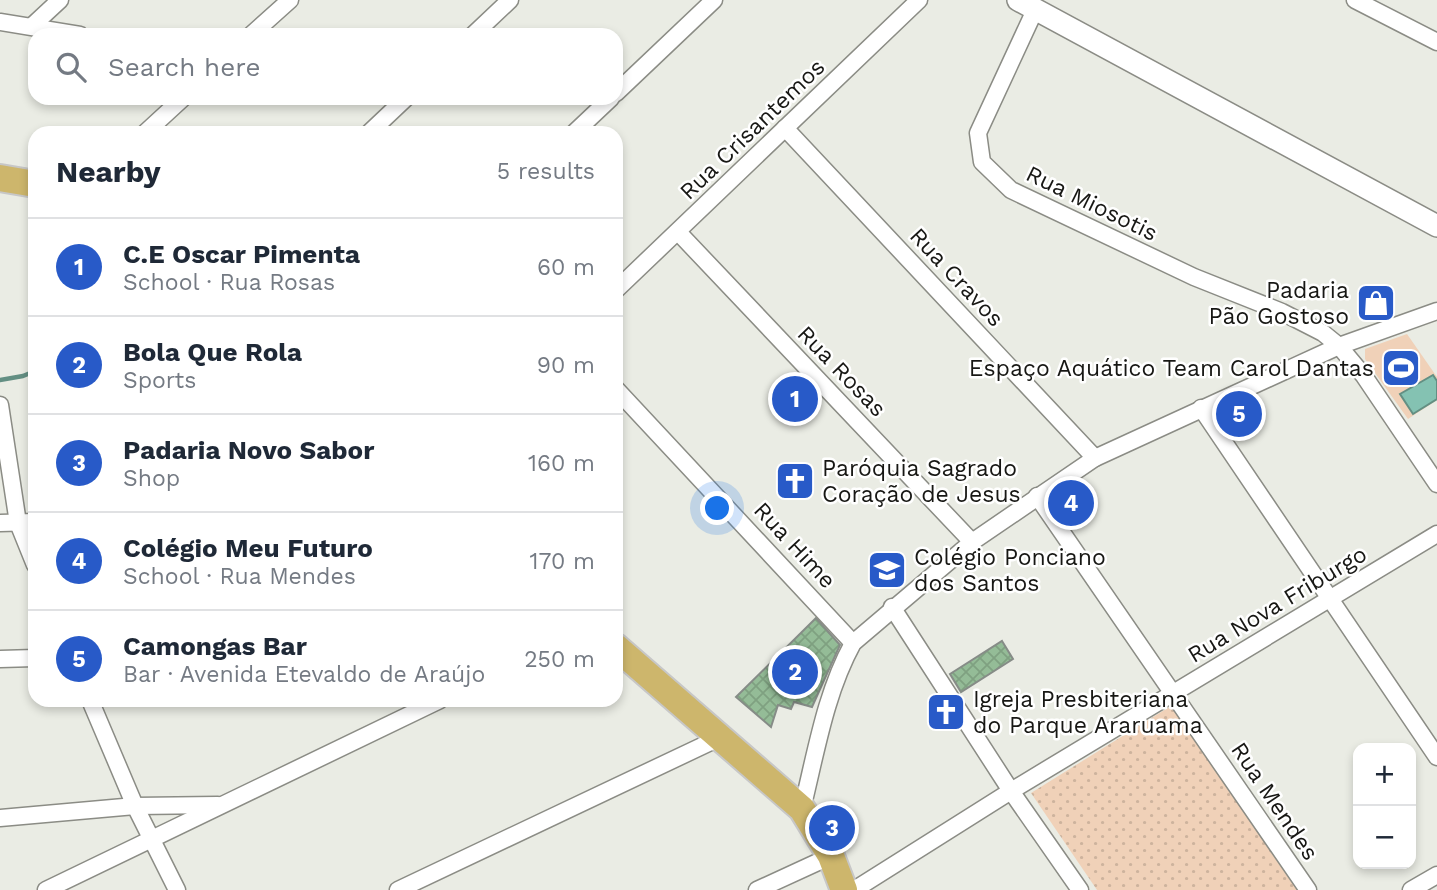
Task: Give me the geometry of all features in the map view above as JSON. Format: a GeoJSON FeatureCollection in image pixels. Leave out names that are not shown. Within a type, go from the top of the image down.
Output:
{"type":"FeatureCollection","features":[{"type":"Feature","properties":{"kind":"main road"},"geometry":{"type":"LineString","coordinates":[[0,178],[28,183]]}},
{"type":"Feature","properties":{"kind":"main road"},"geometry":{"type":"LineString","coordinates":[[623,653],[802,810],[831,856],[844,890]]}},
{"type":"Feature","properties":{"kind":"street"},"geometry":{"type":"LineString","coordinates":[[32,26],[60,0]]}},
{"type":"Feature","properties":{"kind":"street"},"geometry":{"type":"LineString","coordinates":[[259,28],[290,0]]}},
{"type":"Feature","properties":{"kind":"street"},"geometry":{"type":"LineString","coordinates":[[480,28],[510,0]]}},
{"type":"Feature","properties":{"kind":"street"},"geometry":{"type":"LineString","coordinates":[[623,86],[713,0]]}},
{"type":"Feature","properties":{"kind":"street","name":"Rua Crisantemos"},"geometry":{"type":"LineString","coordinates":[[623,283],[919,0]]}},
{"type":"Feature","properties":{"kind":"street"},"geometry":{"type":"LineString","coordinates":[[1356,0],[1437,42]]}},
{"type":"Feature","properties":{"kind":"street"},"geometry":{"type":"LineString","coordinates":[[1027,5],[1437,226]]}},
{"type":"Feature","properties":{"kind":"street","name":"Rua Miosotis"},"geometry":{"type":"LineString","coordinates":[[1027,5],[978,133],[982,162],[1010,190],[1194,277],[1307,324],[1339,346],[1387,407],[1437,484]]}},
{"type":"Feature","properties":{"kind":"street"},"geometry":{"type":"LineString","coordinates":[[0,22],[43,28]]}},
{"type":"Feature","properties":{"kind":"street"},"geometry":{"type":"LineString","coordinates":[[153,126],[175,105]]}},
{"type":"Feature","properties":{"kind":"street"},"geometry":{"type":"LineString","coordinates":[[376,126],[399,105]]}},
{"type":"Feature","properties":{"kind":"street"},"geometry":{"type":"LineString","coordinates":[[581,126],[604,105]]}},
{"type":"Feature","properties":{"kind":"street","name":"Rua Cravos"},"geometry":{"type":"LineString","coordinates":[[785,128],[1095,458]]}},
{"type":"Feature","properties":{"kind":"street","name":"Rua Rosas"},"geometry":{"type":"LineString","coordinates":[[678,232],[972,542]]}},
{"type":"Feature","properties":{"kind":"street"},"geometry":{"type":"LineString","coordinates":[[802,810],[822,723],[842,664],[853,643],[892,607],[972,542],[1095,458],[1339,346],[1437,311]]}},
{"type":"Feature","properties":{"kind":"street","name":"Rua Hime"},"geometry":{"type":"LineString","coordinates":[[623,396],[853,643]]}},
{"type":"Feature","properties":{"kind":"street"},"geometry":{"type":"LineString","coordinates":[[0,405],[27,522],[0,523]]}},
{"type":"Feature","properties":{"kind":"street"},"geometry":{"type":"LineString","coordinates":[[1201,408],[1437,757]]}},
{"type":"Feature","properties":{"kind":"street","name":"Rua Mendes"},"geometry":{"type":"LineString","coordinates":[[1037,496],[1308,890]]}},
{"type":"Feature","properties":{"kind":"street","name":"Rua Nova Friburgo"},"geometry":{"type":"LineString","coordinates":[[854,890],[1011,791],[1437,534]]}},
{"type":"Feature","properties":{"kind":"street"},"geometry":{"type":"LineString","coordinates":[[892,607],[1011,791],[1080,890]]}},
{"type":"Feature","properties":{"kind":"street"},"geometry":{"type":"LineString","coordinates":[[0,659],[28,658]]}},
{"type":"Feature","properties":{"kind":"street"},"geometry":{"type":"LineString","coordinates":[[92,707],[135,806],[177,890]]}},
{"type":"Feature","properties":{"kind":"street"},"geometry":{"type":"LineString","coordinates":[[46,890],[426,707]]}},
{"type":"Feature","properties":{"kind":"street"},"geometry":{"type":"LineString","coordinates":[[398,890],[719,738]]}},
{"type":"Feature","properties":{"kind":"street"},"geometry":{"type":"LineString","coordinates":[[0,818],[135,806],[223,805]]}},
{"type":"Feature","properties":{"kind":"street"},"geometry":{"type":"LineString","coordinates":[[757,890],[831,856]]}},
{"type":"Feature","properties":{"kind":"street"},"geometry":{"type":"LineString","coordinates":[[1411,890],[1437,875]]}},
{"type":"Feature","properties":{"kind":"shaded area","name":"Espaço Aquático Team Carol Dantas"},"geometry":{"type":"Polygon","coordinates":[[[1407,334],[1437,377],[1437,400],[1408,419],[1365,359],[1365,349],[1407,334]]]}},
{"type":"Feature","properties":{"kind":"shaded area"},"geometry":{"type":"Polygon","coordinates":[[[1174,704],[1299,890],[1097,890],[1031,793],[1174,704]]]}},
{"type":"Feature","properties":{"kind":"water"},"geometry":{"type":"Polygon","coordinates":[[[1433,375],[1437,381],[1437,399],[1413,414],[1400,394],[1433,375]]]}},
{"type":"Feature","properties":{"kind":"building"},"geometry":{"type":"Polygon","coordinates":[[[816,618],[840,645],[812,707],[794,702],[791,709],[778,705],[771,727],[736,697],[816,618]]]}},
{"type":"Feature","properties":{"kind":"building"},"geometry":{"type":"Polygon","coordinates":[[[1002,641],[1013,659],[961,692],[950,674],[1002,641]]]}},
{"type":"Feature","properties":{"kind":"waterway"},"geometry":{"type":"LineString","coordinates":[[0,380],[28,374]]}},
{"type":"Feature","properties":{"kind":"place","name":"Padaria Pão Gostoso"},"geometry":{"type":"Point","coordinates":[1376,303]}},
{"type":"Feature","properties":{"kind":"place","name":"Espaço Aquático Team Carol Dantas"},"geometry":{"type":"Point","coordinates":[1401,368]}},
{"type":"Feature","properties":{"kind":"place","name":"C.E Oscar Pimenta"},"geometry":{"type":"Point","coordinates":[795,399]}},
{"type":"Feature","properties":{"kind":"place","name":"Camongas Bar"},"geometry":{"type":"Point","coordinates":[1239,414]}},
{"type":"Feature","properties":{"kind":"place","name":"Paróquia Sagrado Coração de Jesus"},"geometry":{"type":"Point","coordinates":[795,481]}},
{"type":"Feature","properties":{"kind":"place","name":"Colégio Meu Futuro"},"geometry":{"type":"Point","coordinates":[1071,503]}},
{"type":"Feature","properties":{"kind":"place","name":"Colégio Ponciano dos Santos"},"geometry":{"type":"Point","coordinates":[887,570]}},
{"type":"Feature","properties":{"kind":"place","name":"Bola Que Rola"},"geometry":{"type":"Point","coordinates":[795,672]}},
{"type":"Feature","properties":{"kind":"place","name":"Igreja Presbiteriana do Parque Araruama"},"geometry":{"type":"Point","coordinates":[946,712]}},
{"type":"Feature","properties":{"kind":"place","name":"Padaria Novo Sabor"},"geometry":{"type":"Point","coordinates":[832,828]}}]}
